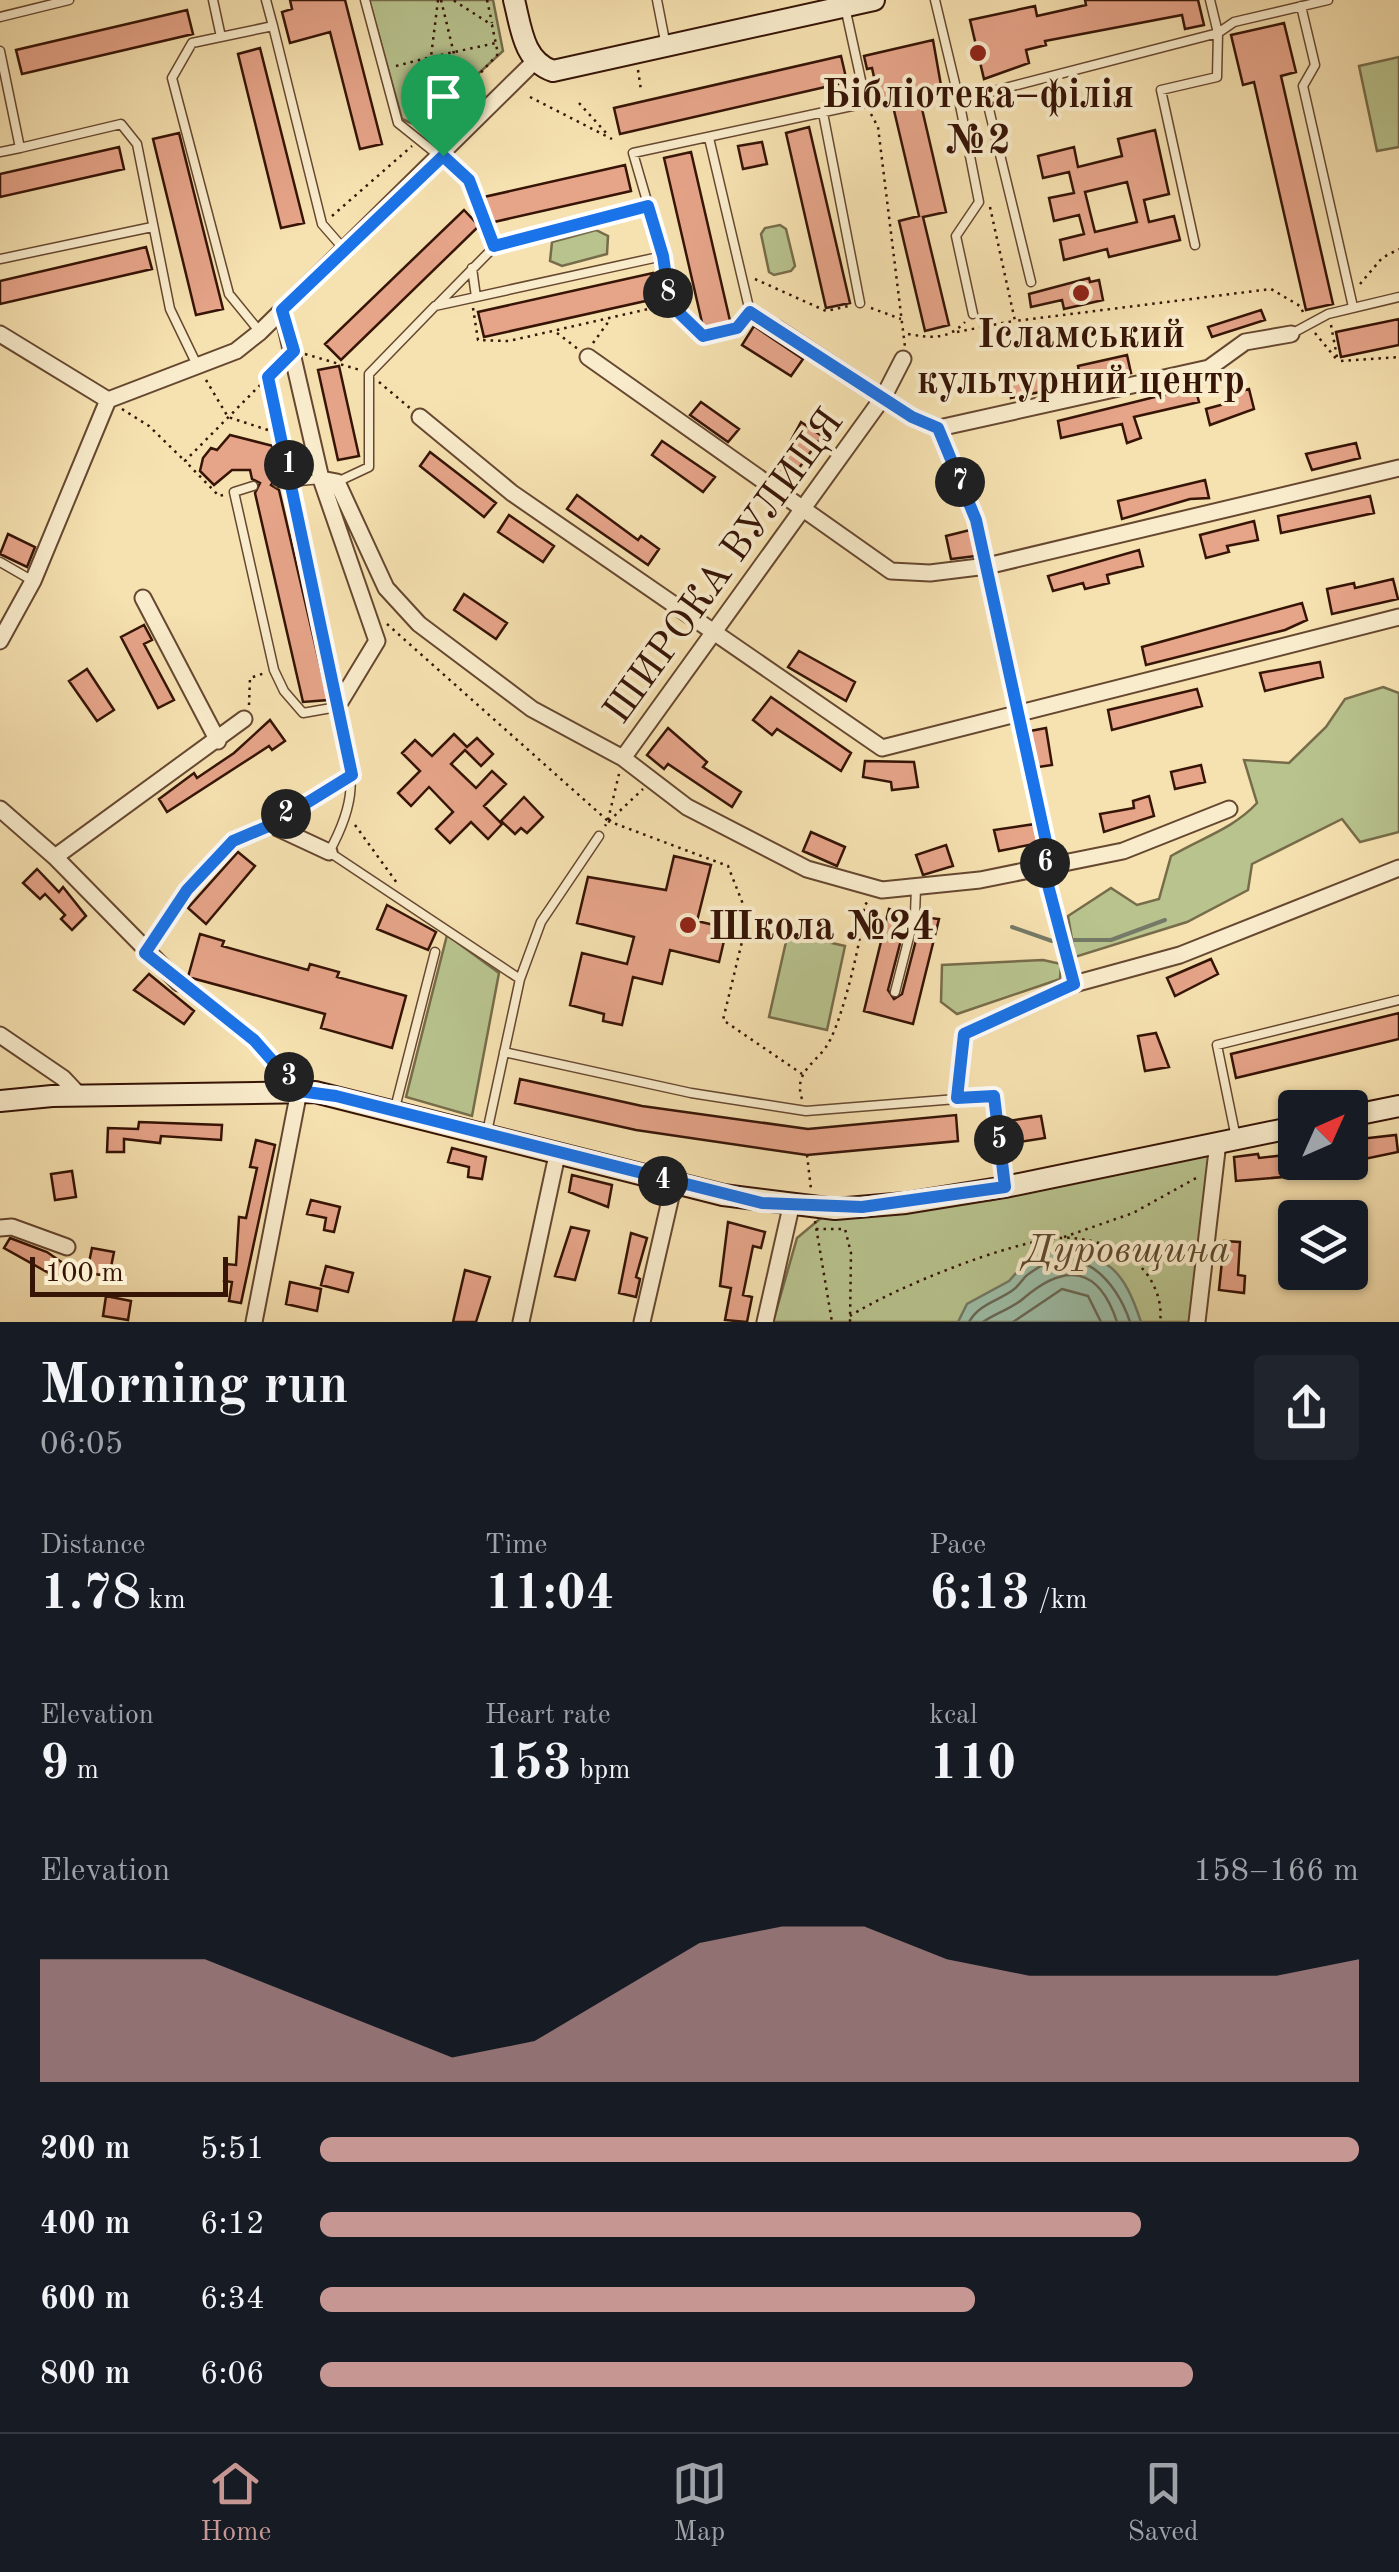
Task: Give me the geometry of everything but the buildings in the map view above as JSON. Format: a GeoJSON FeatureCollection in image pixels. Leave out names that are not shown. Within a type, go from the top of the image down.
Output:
{"type":"FeatureCollection","features":[{"type":"Feature","properties":{"kind":"main road"},"geometry":{"type":"LineString","coordinates":[[514,0],[524,39],[536,61],[553,71],[874,0]]}},
{"type":"Feature","properties":{"kind":"main road"},"geometry":{"type":"LineString","coordinates":[[0,1101],[299,1091],[674,1183],[791,1206],[814,1218],[1005,1187],[1278,1130]]}},
{"type":"Feature","properties":{"kind":"main road"},"geometry":{"type":"LineString","coordinates":[[1368,1112],[1399,1106]]}},
{"type":"Feature","properties":{"kind":"street"},"geometry":{"type":"LineString","coordinates":[[0,641],[33,582],[108,400],[236,350],[260,332],[536,61]]}},
{"type":"Feature","properties":{"kind":"street"},"geometry":{"type":"LineString","coordinates":[[282,310],[377,641],[338,707]]}},
{"type":"Feature","properties":{"kind":"street"},"geometry":{"type":"LineString","coordinates":[[776,328],[912,417],[938,428],[1208,368],[1245,342],[1291,334]]}},
{"type":"Feature","properties":{"kind":"street"},"geometry":{"type":"LineString","coordinates":[[0,334],[108,400]]}},
{"type":"Feature","properties":{"kind":"street"},"geometry":{"type":"LineString","coordinates":[[588,357],[891,572],[930,573],[987,566],[1399,468]]}},
{"type":"Feature","properties":{"kind":"street","name":"ШИРОКА ВУЛИЦЯ"},"geometry":{"type":"LineString","coordinates":[[623,758],[884,396],[903,359]]}},
{"type":"Feature","properties":{"kind":"street"},"geometry":{"type":"LineString","coordinates":[[420,417],[512,493],[882,748],[1399,617]]}},
{"type":"Feature","properties":{"kind":"street"},"geometry":{"type":"LineString","coordinates":[[329,480],[386,588],[418,624],[532,708],[623,758],[687,807],[807,869],[882,890],[1044,870],[1123,850],[1228,809]]}},
{"type":"Feature","properties":{"kind":"street"},"geometry":{"type":"LineString","coordinates":[[143,598],[218,741]]}},
{"type":"Feature","properties":{"kind":"street"},"geometry":{"type":"LineString","coordinates":[[55,857],[244,719]]}},
{"type":"Feature","properties":{"kind":"street"},"geometry":{"type":"LineString","coordinates":[[145,953],[187,890],[233,841],[271,825],[352,775]]}},
{"type":"Feature","properties":{"kind":"street"},"geometry":{"type":"LineString","coordinates":[[0,809],[55,857],[145,953],[179,983]]}},
{"type":"Feature","properties":{"kind":"street"},"geometry":{"type":"LineString","coordinates":[[271,825],[329,852]]}},
{"type":"Feature","properties":{"kind":"street"},"geometry":{"type":"LineString","coordinates":[[964,1034],[1074,984],[1180,955],[1399,868]]}},
{"type":"Feature","properties":{"kind":"street"},"geometry":{"type":"LineString","coordinates":[[0,1035],[63,1078],[80,1096]]}},
{"type":"Feature","properties":{"kind":"street"},"geometry":{"type":"LineString","coordinates":[[254,1322],[299,1091]]}},
{"type":"Feature","properties":{"kind":"street"},"geometry":{"type":"LineString","coordinates":[[1197,1322],[1215,1168],[1227,1140]]}},
{"type":"Feature","properties":{"kind":"street"},"geometry":{"type":"LineString","coordinates":[[521,1322],[557,1155]]}},
{"type":"Feature","properties":{"kind":"street"},"geometry":{"type":"LineString","coordinates":[[642,1322],[674,1183]]}},
{"type":"Feature","properties":{"kind":"street"},"geometry":{"type":"LineString","coordinates":[[765,1322],[791,1206]]}},
{"type":"Feature","properties":{"kind":"street"},"geometry":{"type":"LineString","coordinates":[[0,1228],[12,1228],[66,1247]]}},
{"type":"Feature","properties":{"kind":"lane"},"geometry":{"type":"LineString","coordinates":[[0,17],[68,0]]}},
{"type":"Feature","properties":{"kind":"lane"},"geometry":{"type":"LineString","coordinates":[[213,0],[222,37]]}},
{"type":"Feature","properties":{"kind":"lane"},"geometry":{"type":"LineString","coordinates":[[266,0],[322,224],[346,251]]}},
{"type":"Feature","properties":{"kind":"lane"},"geometry":{"type":"LineString","coordinates":[[365,0],[398,124],[469,180],[494,246]]}},
{"type":"Feature","properties":{"kind":"lane"},"geometry":{"type":"LineString","coordinates":[[657,0],[666,46]]}},
{"type":"Feature","properties":{"kind":"lane"},"geometry":{"type":"LineString","coordinates":[[936,0],[979,202],[956,236],[973,314]]}},
{"type":"Feature","properties":{"kind":"lane"},"geometry":{"type":"LineString","coordinates":[[1196,245],[1161,90],[1217,76],[1218,33],[1210,0]]}},
{"type":"Feature","properties":{"kind":"lane"},"geometry":{"type":"LineString","coordinates":[[959,100],[1218,33],[1234,22],[1328,0]]}},
{"type":"Feature","properties":{"kind":"lane"},"geometry":{"type":"LineString","coordinates":[[1301,6],[1315,65],[1303,86],[1353,306]]}},
{"type":"Feature","properties":{"kind":"lane"},"geometry":{"type":"LineString","coordinates":[[436,306],[663,256],[634,153],[866,103],[845,7]]}},
{"type":"Feature","properties":{"kind":"lane"},"geometry":{"type":"LineString","coordinates":[[260,332],[228,294],[172,78],[192,43],[272,26]]}},
{"type":"Feature","properties":{"kind":"lane"},"geometry":{"type":"LineString","coordinates":[[0,51],[20,148]]}},
{"type":"Feature","properties":{"kind":"lane"},"geometry":{"type":"LineString","coordinates":[[985,93],[1031,282]]}},
{"type":"Feature","properties":{"kind":"lane"},"geometry":{"type":"LineString","coordinates":[[823,112],[860,304]]}},
{"type":"Feature","properties":{"kind":"lane"},"geometry":{"type":"LineString","coordinates":[[0,152],[121,124],[136,144],[170,310],[196,365]]}},
{"type":"Feature","properties":{"kind":"lane"},"geometry":{"type":"LineString","coordinates":[[709,138],[750,312]]}},
{"type":"Feature","properties":{"kind":"lane"},"geometry":{"type":"LineString","coordinates":[[278,483],[329,480],[369,467],[369,374],[494,246],[648,206]]}},
{"type":"Feature","properties":{"kind":"lane"},"geometry":{"type":"LineString","coordinates":[[0,259],[152,226]]}},
{"type":"Feature","properties":{"kind":"lane"},"geometry":{"type":"LineString","coordinates":[[472,268],[476,296]]}},
{"type":"Feature","properties":{"kind":"lane"},"geometry":{"type":"LineString","coordinates":[[1291,334],[1328,314],[1399,297]]}},
{"type":"Feature","properties":{"kind":"lane"},"geometry":{"type":"LineString","coordinates":[[253,486],[234,492],[274,670],[303,713],[338,707],[352,775],[350,814],[329,852],[520,979]]}},
{"type":"Feature","properties":{"kind":"lane"},"geometry":{"type":"LineString","coordinates":[[0,562],[33,582]]}},
{"type":"Feature","properties":{"kind":"lane"},"geometry":{"type":"LineString","coordinates":[[987,566],[1047,846],[1044,870],[1074,984]]}},
{"type":"Feature","properties":{"kind":"lane"},"geometry":{"type":"LineString","coordinates":[[486,1136],[520,979],[541,922],[599,836]]}},
{"type":"Feature","properties":{"kind":"lane"},"geometry":{"type":"LineString","coordinates":[[896,992],[915,914],[916,888]]}},
{"type":"Feature","properties":{"kind":"lane"},"geometry":{"type":"LineString","coordinates":[[394,1112],[435,952]]}},
{"type":"Feature","properties":{"kind":"lane"},"geometry":{"type":"LineString","coordinates":[[179,983],[254,1040],[299,1091]]}},
{"type":"Feature","properties":{"kind":"lane"},"geometry":{"type":"LineString","coordinates":[[1227,1140],[1217,1045],[1399,1000]]}},
{"type":"Feature","properties":{"kind":"lane"},"geometry":{"type":"LineString","coordinates":[[504,1052],[806,1112],[994,1096],[1005,1187]]}},
{"type":"Feature","properties":{"kind":"path"},"geometry":{"type":"LineString","coordinates":[[440,0],[463,91]]}},
{"type":"Feature","properties":{"kind":"path"},"geometry":{"type":"LineString","coordinates":[[438,118],[432,57],[440,0]]}},
{"type":"Feature","properties":{"kind":"path"},"geometry":{"type":"LineString","coordinates":[[453,0],[492,25]]}},
{"type":"Feature","properties":{"kind":"path"},"geometry":{"type":"LineString","coordinates":[[322,224],[420,140],[498,54],[487,0]]}},
{"type":"Feature","properties":{"kind":"path"},"geometry":{"type":"LineString","coordinates":[[384,69],[496,43]]}},
{"type":"Feature","properties":{"kind":"path"},"geometry":{"type":"LineString","coordinates":[[634,54],[641,90]]}},
{"type":"Feature","properties":{"kind":"path"},"geometry":{"type":"LineString","coordinates":[[530,97],[634,153]]}},
{"type":"Feature","properties":{"kind":"path"},"geometry":{"type":"LineString","coordinates":[[579,103],[612,139]]}},
{"type":"Feature","properties":{"kind":"path"},"geometry":{"type":"LineString","coordinates":[[866,103],[878,127],[906,334],[931,338],[1014,320],[1271,288],[1300,306],[1308,324],[1338,361]]}},
{"type":"Feature","properties":{"kind":"path"},"geometry":{"type":"LineString","coordinates":[[986,191],[1014,320]]}},
{"type":"Feature","properties":{"kind":"path"},"geometry":{"type":"LineString","coordinates":[[1350,295],[1382,258],[1399,249]]}},
{"type":"Feature","properties":{"kind":"path"},"geometry":{"type":"LineString","coordinates":[[663,256],[670,304],[703,336],[737,328],[750,312]]}},
{"type":"Feature","properties":{"kind":"path"},"geometry":{"type":"LineString","coordinates":[[741,273],[826,311],[860,304],[902,319]]}},
{"type":"Feature","properties":{"kind":"path"},"geometry":{"type":"LineString","coordinates":[[476,296],[471,314],[478,340],[510,341],[670,304]]}},
{"type":"Feature","properties":{"kind":"path"},"geometry":{"type":"LineString","coordinates":[[955,332],[973,314]]}},
{"type":"Feature","properties":{"kind":"path"},"geometry":{"type":"LineString","coordinates":[[1328,314],[1338,361]]}},
{"type":"Feature","properties":{"kind":"path"},"geometry":{"type":"LineString","coordinates":[[556,332],[588,357],[596,335],[610,320]]}},
{"type":"Feature","properties":{"kind":"path"},"geometry":{"type":"LineString","coordinates":[[185,461],[294,351],[369,374],[420,417]]}},
{"type":"Feature","properties":{"kind":"path"},"geometry":{"type":"LineString","coordinates":[[1338,361],[1399,357]]}},
{"type":"Feature","properties":{"kind":"path"},"geometry":{"type":"LineString","coordinates":[[196,365],[228,417],[281,434]]}},
{"type":"Feature","properties":{"kind":"path"},"geometry":{"type":"LineString","coordinates":[[268,377],[338,707]]}},
{"type":"Feature","properties":{"kind":"path"},"geometry":{"type":"LineString","coordinates":[[108,400],[149,426],[219,496],[234,492]]}},
{"type":"Feature","properties":{"kind":"path"},"geometry":{"type":"LineString","coordinates":[[938,428],[976,520],[987,566]]}},
{"type":"Feature","properties":{"kind":"path"},"geometry":{"type":"LineString","coordinates":[[364,604],[469,693],[608,822],[728,866],[748,917],[723,1020],[802,1074]]}},
{"type":"Feature","properties":{"kind":"path"},"geometry":{"type":"LineString","coordinates":[[249,702],[250,678],[274,670]]}},
{"type":"Feature","properties":{"kind":"path"},"geometry":{"type":"LineString","coordinates":[[599,836],[608,822],[623,758]]}},
{"type":"Feature","properties":{"kind":"path"},"geometry":{"type":"LineString","coordinates":[[608,822],[637,800]]}},
{"type":"Feature","properties":{"kind":"path"},"geometry":{"type":"LineString","coordinates":[[350,814],[362,840],[418,909]]}},
{"type":"Feature","properties":{"kind":"path"},"geometry":{"type":"LineString","coordinates":[[798,1086],[802,1074],[831,1040],[864,906]]}},
{"type":"Feature","properties":{"kind":"path"},"geometry":{"type":"LineString","coordinates":[[957,1098],[964,1034]]}},
{"type":"Feature","properties":{"kind":"path"},"geometry":{"type":"LineString","coordinates":[[807,1156],[832,1322]]}},
{"type":"Feature","properties":{"kind":"path"},"geometry":{"type":"LineString","coordinates":[[850,1316],[889,1291],[1134,1212],[1215,1168]]}},
{"type":"Feature","properties":{"kind":"path"},"geometry":{"type":"LineString","coordinates":[[814,1218],[845,1230],[851,1253],[850,1322]]}},
{"type":"Feature","properties":{"kind":"path"},"geometry":{"type":"LineString","coordinates":[[1062,1238],[1104,1244],[1136,1262],[1152,1279],[1160,1322]]}},
{"type":"Feature","properties":{"kind":"green space"},"geometry":{"type":"Polygon","coordinates":[[[369,0],[493,0],[503,51],[420,127],[402,119],[369,0]]]}},
{"type":"Feature","properties":{"kind":"green space"},"geometry":{"type":"Polygon","coordinates":[[[1399,57],[1399,147],[1377,151],[1359,66],[1399,57]]]}},
{"type":"Feature","properties":{"kind":"green space"},"geometry":{"type":"Polygon","coordinates":[[[780,225],[786,229],[795,266],[791,271],[774,275],[769,272],[761,234],[765,228],[780,225]]]}},
{"type":"Feature","properties":{"kind":"green space"},"geometry":{"type":"Polygon","coordinates":[[[596,230],[608,236],[607,254],[562,266],[550,261],[552,242],[596,230]]]}},
{"type":"Feature","properties":{"kind":"green space"},"geometry":{"type":"Polygon","coordinates":[[[1383,687],[1399,693],[1399,832],[1360,842],[1342,819],[1252,864],[1248,890],[1187,922],[1075,957],[1068,916],[1111,888],[1137,905],[1159,899],[1171,856],[1227,826],[1257,803],[1244,760],[1289,763],[1326,727],[1345,699],[1383,687]]]}},
{"type":"Feature","properties":{"kind":"green space"},"geometry":{"type":"Polygon","coordinates":[[[788,933],[845,946],[827,1030],[769,1017],[788,933]]]}},
{"type":"Feature","properties":{"kind":"green space"},"geometry":{"type":"Polygon","coordinates":[[[447,935],[499,973],[472,1116],[406,1097],[447,935]]]}},
{"type":"Feature","properties":{"kind":"green space"},"geometry":{"type":"Polygon","coordinates":[[[1043,960],[1061,964],[1060,979],[957,1014],[941,1002],[942,965],[1043,960]]]}},
{"type":"Feature","properties":{"kind":"green space","name":"Дуровщина"},"geometry":{"type":"Polygon","coordinates":[[[1213,1153],[1196,1322],[773,1322],[797,1238],[821,1218],[991,1200],[1213,1153]]]}},
{"type":"Feature","properties":{"kind":"water"},"geometry":{"type":"Polygon","coordinates":[[[1053,1251],[1088,1256],[1112,1268],[1128,1290],[1141,1322],[958,1322],[967,1304],[1009,1281],[1024,1264],[1053,1251]]]}},
{"type":"Feature","properties":{"kind":"waterway"},"geometry":{"type":"LineString","coordinates":[[1065,940],[1111,940],[1165,920]]}},
{"type":"Feature","properties":{"kind":"waterway"},"geometry":{"type":"LineString","coordinates":[[1012,927],[1052,941]]}},
{"type":"Feature","properties":{"kind":"place","name":"Бібліотека–філія №2"},"geometry":{"type":"Point","coordinates":[978,53]}},
{"type":"Feature","properties":{"kind":"place","name":"Ісламський культурний центр"},"geometry":{"type":"Point","coordinates":[1081,293]}},
{"type":"Feature","properties":{"kind":"place","name":"Школа №24"},"geometry":{"type":"Point","coordinates":[688,925]}},
{"type":"Feature","properties":{"kind":"route"},"geometry":{"type":"LineString","coordinates":[[443,156],[469,180],[494,246],[648,206],[663,256],[670,304],[703,336],[737,328],[750,312],[912,417],[938,428],[976,520],[1047,846],[1044,870],[1057,934],[1074,984],[964,1034],[957,1098],[994,1096],[1005,1187],[906,1203],[835,1209],[762,1203],[557,1155],[336,1096],[299,1091],[254,1040],[145,953],[187,890],[233,841],[271,825],[352,775],[268,377],[294,351],[282,310],[443,156]]}}]}
